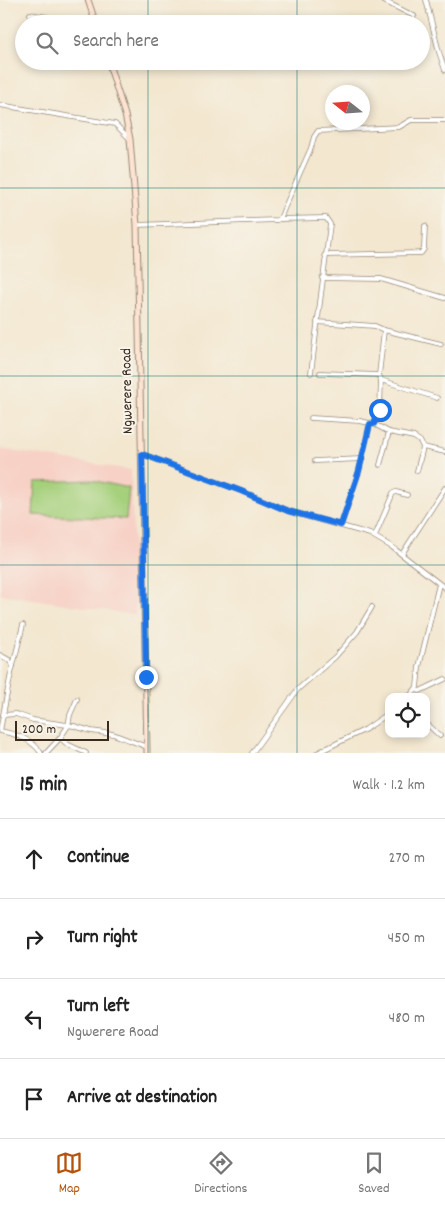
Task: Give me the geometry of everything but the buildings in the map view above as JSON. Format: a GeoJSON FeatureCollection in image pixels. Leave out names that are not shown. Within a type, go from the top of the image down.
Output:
{"type":"FeatureCollection","features":[{"type":"Feature","properties":{"kind":"main road"},"geometry":{"type":"LineString","coordinates":[[88,0],[93,15]]}},
{"type":"Feature","properties":{"kind":"main road","name":"Ngwerere Road"},"geometry":{"type":"LineString","coordinates":[[111,70],[125,115],[130,140],[137,225],[147,750]]}},
{"type":"Feature","properties":{"kind":"street"},"geometry":{"type":"LineString","coordinates":[[382,0],[412,15]]}},
{"type":"Feature","properties":{"kind":"street"},"geometry":{"type":"LineString","coordinates":[[397,0],[399,8]]}},
{"type":"Feature","properties":{"kind":"street"},"geometry":{"type":"LineString","coordinates":[[426,0],[430,15]]}},
{"type":"Feature","properties":{"kind":"street"},"geometry":{"type":"LineString","coordinates":[[30,14],[36,15]]}},
{"type":"Feature","properties":{"kind":"street"},"geometry":{"type":"LineString","coordinates":[[430,16],[445,70]]}},
{"type":"Feature","properties":{"kind":"street"},"geometry":{"type":"LineString","coordinates":[[0,105],[115,124],[130,140]]}},
{"type":"Feature","properties":{"kind":"street"},"geometry":{"type":"LineString","coordinates":[[280,218],[318,131],[398,127],[411,120],[445,120]]}},
{"type":"Feature","properties":{"kind":"street"},"geometry":{"type":"LineString","coordinates":[[137,225],[268,221],[280,218],[326,218],[330,224],[311,373]]}},
{"type":"Feature","properties":{"kind":"street"},"geometry":{"type":"LineString","coordinates":[[325,255],[420,253],[424,249],[425,226]]}},
{"type":"Feature","properties":{"kind":"street"},"geometry":{"type":"LineString","coordinates":[[322,278],[381,278],[445,298]]}},
{"type":"Feature","properties":{"kind":"street"},"geometry":{"type":"LineString","coordinates":[[316,322],[376,326],[384,330],[441,344]]}},
{"type":"Feature","properties":{"kind":"street"},"geometry":{"type":"LineString","coordinates":[[341,525],[372,424],[380,410],[380,377],[384,330]]}},
{"type":"Feature","properties":{"kind":"street"},"geometry":{"type":"LineString","coordinates":[[320,373],[380,377],[437,398]]}},
{"type":"Feature","properties":{"kind":"street"},"geometry":{"type":"LineString","coordinates":[[310,418],[355,420],[372,424],[389,432],[414,437],[420,441],[423,447],[417,471]]}},
{"type":"Feature","properties":{"kind":"street"},"geometry":{"type":"LineString","coordinates":[[380,465],[389,432]]}},
{"type":"Feature","properties":{"kind":"street"},"geometry":{"type":"LineString","coordinates":[[423,447],[445,452]]}},
{"type":"Feature","properties":{"kind":"street"},"geometry":{"type":"LineString","coordinates":[[142,454],[241,491],[288,511],[375,536],[402,554],[445,588]]}},
{"type":"Feature","properties":{"kind":"street"},"geometry":{"type":"LineString","coordinates":[[314,461],[362,459]]}},
{"type":"Feature","properties":{"kind":"street"},"geometry":{"type":"LineString","coordinates":[[402,554],[445,488]]}},
{"type":"Feature","properties":{"kind":"street"},"geometry":{"type":"LineString","coordinates":[[375,536],[394,493],[407,495]]}},
{"type":"Feature","properties":{"kind":"street"},"geometry":{"type":"LineString","coordinates":[[413,693],[416,690],[419,665],[439,584]]}},
{"type":"Feature","properties":{"kind":"street"},"geometry":{"type":"LineString","coordinates":[[252,753],[298,689],[336,657],[356,632],[372,607]]}},
{"type":"Feature","properties":{"kind":"street"},"geometry":{"type":"LineString","coordinates":[[23,625],[12,666],[0,731],[19,735],[36,746],[41,753]]}},
{"type":"Feature","properties":{"kind":"street"},"geometry":{"type":"LineString","coordinates":[[0,655],[9,660],[12,666]]}},
{"type":"Feature","properties":{"kind":"street"},"geometry":{"type":"LineString","coordinates":[[416,690],[420,691],[445,679]]}},
{"type":"Feature","properties":{"kind":"street"},"geometry":{"type":"LineString","coordinates":[[46,753],[68,726],[70,714],[77,699]]}},
{"type":"Feature","properties":{"kind":"street"},"geometry":{"type":"LineString","coordinates":[[3,715],[16,714],[33,720],[113,734],[147,750]]}},
{"type":"Feature","properties":{"kind":"street"},"geometry":{"type":"LineString","coordinates":[[317,753],[366,729],[385,717]]}},
{"type":"Feature","properties":{"kind":"street"},"geometry":{"type":"LineString","coordinates":[[430,727],[440,736]]}},
{"type":"Feature","properties":{"kind":"street"},"geometry":{"type":"LineString","coordinates":[[60,738],[67,744],[86,753]]}},
{"type":"Feature","properties":{"kind":"shaded area"},"geometry":{"type":"Polygon","coordinates":[[[0,449],[131,470],[136,615],[0,594],[0,449]]]}},
{"type":"Feature","properties":{"kind":"green space"},"geometry":{"type":"Polygon","coordinates":[[[91,480],[129,488],[126,519],[33,515],[35,482],[91,480]]]}},
{"type":"Feature","properties":{"kind":"route"},"geometry":{"type":"LineString","coordinates":[[146,677],[142,454],[241,491],[288,511],[341,525],[359,471],[370,424],[374,424],[380,410]]}}]}
